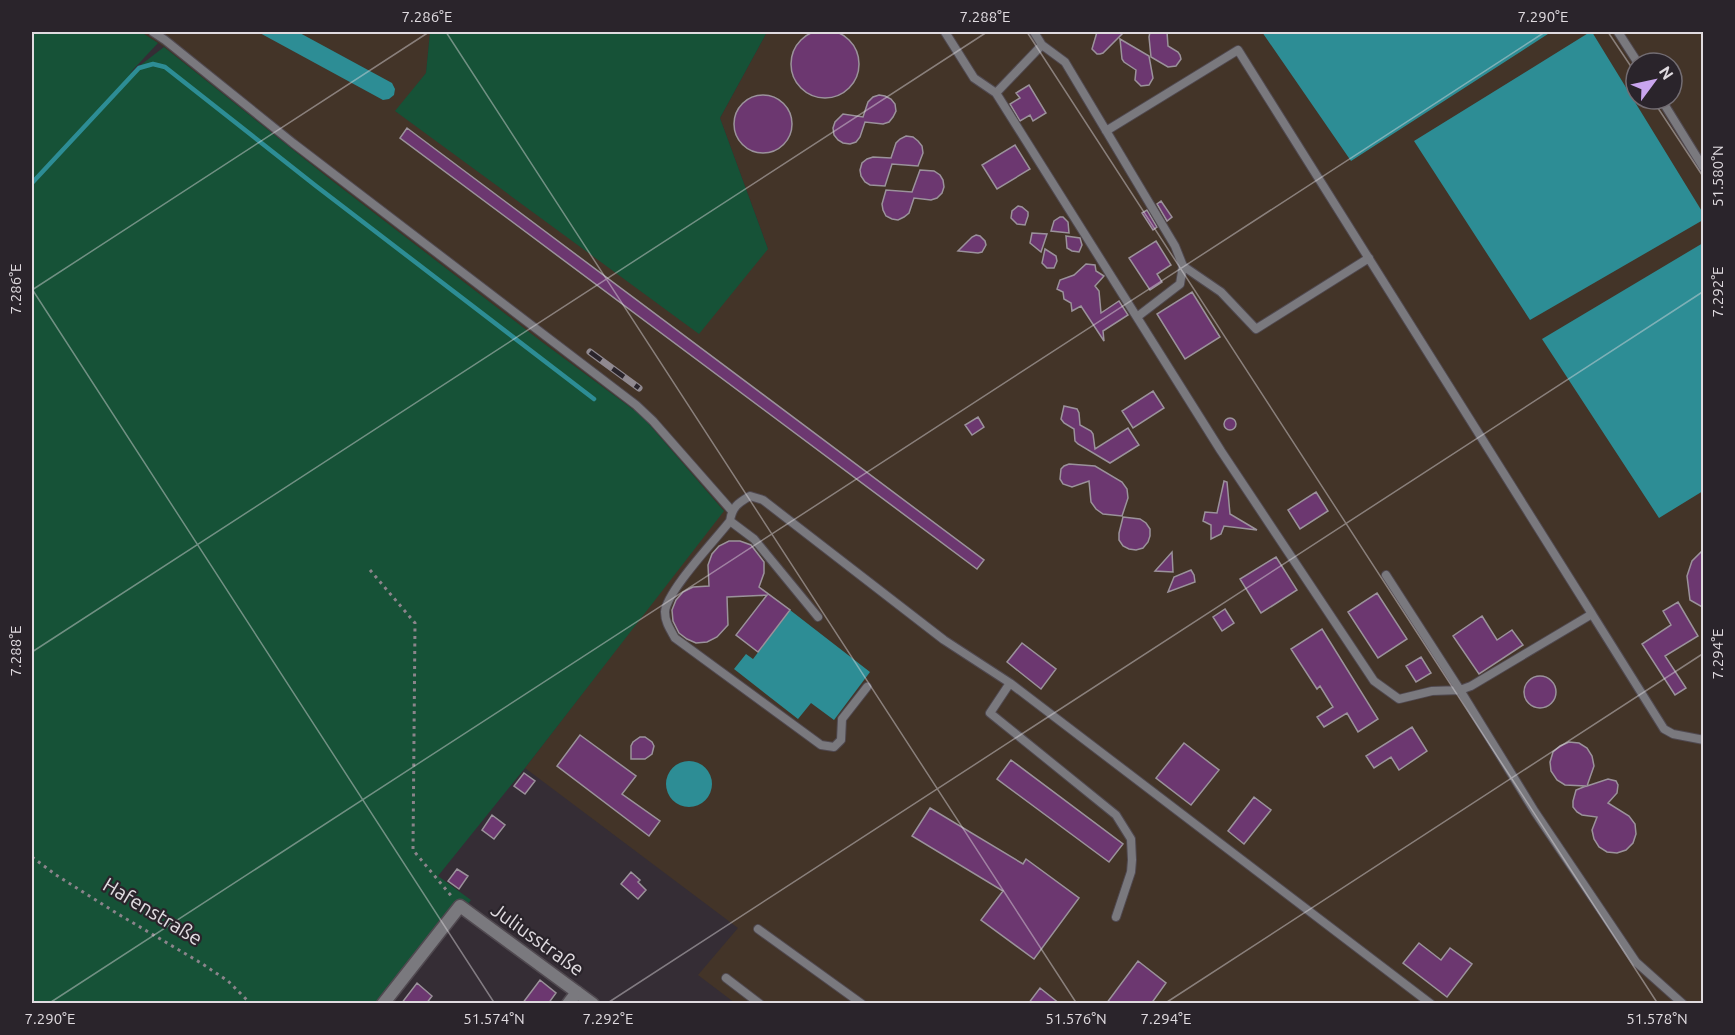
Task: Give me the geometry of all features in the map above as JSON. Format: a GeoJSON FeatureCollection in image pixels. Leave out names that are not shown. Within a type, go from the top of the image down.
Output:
{"type":"FeatureCollection","features":[{"type":"Feature","properties":{"kind":"street","name":"Juliusstraße"},"geometry":{"type":"LineString","coordinates":[[460,906],[593,1004]]}},
{"type":"Feature","properties":{"kind":"street"},"geometry":{"type":"LineString","coordinates":[[382,1004],[460,906]]}},
{"type":"Feature","properties":{"kind":"street"},"geometry":{"type":"LineString","coordinates":[[568,1004],[577,992]]}},
{"type":"Feature","properties":{"kind":"lane"},"geometry":{"type":"LineString","coordinates":[[153,32],[293,143],[636,405],[653,421],[732,511]]}},
{"type":"Feature","properties":{"kind":"lane"},"geometry":{"type":"LineString","coordinates":[[945,32],[974,78],[996,93],[1221,451],[1374,681],[1399,699],[1432,692],[1460,690],[1471,686],[1592,614]]}},
{"type":"Feature","properties":{"kind":"lane"},"geometry":{"type":"LineString","coordinates":[[1034,32],[1042,45],[1065,62],[1175,246],[1183,266],[1180,284],[1137,317]]}},
{"type":"Feature","properties":{"kind":"lane"},"geometry":{"type":"LineString","coordinates":[[1618,32],[1630,51]]}},
{"type":"Feature","properties":{"kind":"lane"},"geometry":{"type":"LineString","coordinates":[[996,93],[1042,45]]}},
{"type":"Feature","properties":{"kind":"lane"},"geometry":{"type":"LineString","coordinates":[[1106,131],[1238,50],[1664,729],[1673,734],[1704,740]]}},
{"type":"Feature","properties":{"kind":"lane"},"geometry":{"type":"LineString","coordinates":[[1668,111],[1703,167]]}},
{"type":"Feature","properties":{"kind":"lane"},"geometry":{"type":"LineString","coordinates":[[1183,266],[1221,292],[1256,329],[1369,258]]}},
{"type":"Feature","properties":{"kind":"lane"},"geometry":{"type":"LineString","coordinates":[[867,687],[842,719],[841,740],[834,747],[821,746],[675,638],[666,624],[665,610],[674,591],[730,522],[732,511],[750,496],[763,500],[944,640],[1010,683],[1431,1004]]}},
{"type":"Feature","properties":{"kind":"lane"},"geometry":{"type":"LineString","coordinates":[[730,522],[754,539],[818,617]]}},
{"type":"Feature","properties":{"kind":"lane"},"geometry":{"type":"LineString","coordinates":[[1386,575],[1535,812],[1636,962],[1683,1004]]}},
{"type":"Feature","properties":{"kind":"lane"},"geometry":{"type":"LineString","coordinates":[[1010,683],[990,713],[1116,815],[1131,839],[1131,872],[1116,917]]}},
{"type":"Feature","properties":{"kind":"lane"},"geometry":{"type":"LineString","coordinates":[[758,929],[862,1004]]}},
{"type":"Feature","properties":{"kind":"lane"},"geometry":{"type":"LineString","coordinates":[[726,978],[760,1004]]}},
{"type":"Feature","properties":{"kind":"path"},"geometry":{"type":"LineString","coordinates":[[370,570],[415,623],[413,850],[460,906]]}},
{"type":"Feature","properties":{"kind":"path","name":"Hafenstraße"},"geometry":{"type":"LineString","coordinates":[[32,857],[100,903],[228,981],[251,1004]]}},
{"type":"Feature","properties":{"kind":"shaded area"},"geometry":{"type":"Polygon","coordinates":[[[141,32],[430,32],[426,73],[396,112],[768,249],[720,118],[767,32],[1703,32],[1703,1003],[735,1003],[698,975],[738,928],[525,768],[723,510],[642,416],[326,176],[164,47],[141,32]]]}},
{"type":"Feature","properties":{"kind":"green space"},"geometry":{"type":"Polygon","coordinates":[[[32,32],[141,32],[158,43],[129,74],[164,47],[326,176],[642,416],[724,511],[525,768],[438,876],[471,900],[389,1003],[32,1003],[32,32]]]}},
{"type":"Feature","properties":{"kind":"green space"},"geometry":{"type":"Polygon","coordinates":[[[430,32],[767,32],[720,118],[768,249],[699,334],[395,111],[426,73],[430,32]]]}},
{"type":"Feature","properties":{"kind":"water"},"geometry":{"type":"Polygon","coordinates":[[[258,32],[298,32],[392,83],[395,89],[394,95],[383,100],[258,32]]]}},
{"type":"Feature","properties":{"kind":"water"},"geometry":{"type":"Polygon","coordinates":[[[1262,32],[1551,32],[1351,161],[1262,32]]]}},
{"type":"Feature","properties":{"kind":"water"},"geometry":{"type":"Polygon","coordinates":[[[1592,32],[1624,84],[1624,111],[1640,111],[1703,213],[1703,220],[1530,320],[1414,141],[1592,32]]]}},
{"type":"Feature","properties":{"kind":"water"},"geometry":{"type":"Polygon","coordinates":[[[1703,243],[1703,491],[1659,518],[1542,339],[1703,243]]]}},
{"type":"Feature","properties":{"kind":"water"},"geometry":{"type":"Polygon","coordinates":[[[790,610],[870,672],[834,720],[811,703],[798,719],[734,669],[746,654],[753,659],[790,610]]]}},
{"type":"Feature","properties":{"kind":"water"},"geometry":{"type":"Polygon","coordinates":[[[689,761],[705,768],[712,784],[705,800],[689,807],[673,800],[666,784],[673,768],[689,761]]]}},
{"type":"Feature","properties":{"kind":"building"},"geometry":{"type":"Polygon","coordinates":[[[818,30],[832,30],[844,35],[854,45],[859,64],[854,83],[844,93],[832,98],[818,98],[806,93],[796,83],[791,71],[791,57],[796,45],[806,35],[818,30]]]}},
{"type":"Feature","properties":{"kind":"building"},"geometry":{"type":"Polygon","coordinates":[[[1097,32],[1124,32],[1103,53],[1097,54],[1092,49],[1097,32]]]}},
{"type":"Feature","properties":{"kind":"building"},"geometry":{"type":"Polygon","coordinates":[[[1150,32],[1167,32],[1168,46],[1180,55],[1181,59],[1176,66],[1168,67],[1151,57],[1150,32]]]}},
{"type":"Feature","properties":{"kind":"building"},"geometry":{"type":"Polygon","coordinates":[[[1120,39],[1149,56],[1153,78],[1149,85],[1141,86],[1135,80],[1136,70],[1122,59],[1120,39]]]}},
{"type":"Feature","properties":{"kind":"building"},"geometry":{"type":"Polygon","coordinates":[[[1029,85],[1046,113],[1033,121],[1030,115],[1020,121],[1010,104],[1020,98],[1016,93],[1029,85]]]}},
{"type":"Feature","properties":{"kind":"building"},"geometry":{"type":"Polygon","coordinates":[[[757,95],[769,95],[784,103],[792,118],[792,130],[784,145],[769,153],[757,153],[742,145],[734,130],[734,118],[742,103],[757,95]]]}},
{"type":"Feature","properties":{"kind":"building"},"geometry":{"type":"Polygon","coordinates":[[[879,95],[891,99],[895,104],[896,111],[889,122],[883,124],[865,122],[856,142],[850,144],[838,140],[834,135],[835,122],[843,114],[863,117],[868,102],[879,95]]]}},
{"type":"Feature","properties":{"kind":"building"},"geometry":{"type":"Polygon","coordinates":[[[407,128],[984,560],[977,569],[400,138],[407,128]]]}},
{"type":"Feature","properties":{"kind":"building"},"geometry":{"type":"Polygon","coordinates":[[[906,136],[913,137],[922,146],[923,153],[918,166],[892,164],[885,186],[870,185],[865,182],[860,170],[862,163],[873,157],[891,158],[896,143],[906,136]]]}},
{"type":"Feature","properties":{"kind":"building"},"geometry":{"type":"Polygon","coordinates":[[[1015,145],[1030,169],[997,189],[982,165],[1015,145]]]}},
{"type":"Feature","properties":{"kind":"building"},"geometry":{"type":"Polygon","coordinates":[[[920,170],[934,171],[940,175],[944,187],[942,193],[931,200],[914,198],[909,213],[898,220],[886,216],[882,204],[886,190],[912,192],[920,170]]]}},
{"type":"Feature","properties":{"kind":"building"},"geometry":{"type":"Polygon","coordinates":[[[1161,201],[1172,217],[1167,221],[1157,204],[1161,201]]]}},
{"type":"Feature","properties":{"kind":"building"},"geometry":{"type":"Polygon","coordinates":[[[1018,206],[1028,212],[1025,225],[1017,224],[1011,218],[1012,211],[1018,206]]]}},
{"type":"Feature","properties":{"kind":"building"},"geometry":{"type":"Polygon","coordinates":[[[1147,210],[1157,227],[1153,230],[1142,213],[1147,210]]]}},
{"type":"Feature","properties":{"kind":"building"},"geometry":{"type":"Polygon","coordinates":[[[1060,217],[1068,222],[1069,233],[1051,231],[1054,221],[1060,217]]]}},
{"type":"Feature","properties":{"kind":"building"},"geometry":{"type":"Polygon","coordinates":[[[1032,233],[1047,234],[1041,252],[1030,243],[1032,233]]]}},
{"type":"Feature","properties":{"kind":"building"},"geometry":{"type":"Polygon","coordinates":[[[976,235],[985,241],[986,245],[982,252],[958,251],[972,237],[976,235]]]}},
{"type":"Feature","properties":{"kind":"building"},"geometry":{"type":"Polygon","coordinates":[[[1066,236],[1080,238],[1082,245],[1079,252],[1067,248],[1066,236]]]}},
{"type":"Feature","properties":{"kind":"building"},"geometry":{"type":"Polygon","coordinates":[[[1156,241],[1171,265],[1157,274],[1162,282],[1150,290],[1129,258],[1156,241]]]}},
{"type":"Feature","properties":{"kind":"building"},"geometry":{"type":"Polygon","coordinates":[[[1045,249],[1056,256],[1057,261],[1054,268],[1047,268],[1042,263],[1045,249]]]}},
{"type":"Feature","properties":{"kind":"building"},"geometry":{"type":"Polygon","coordinates":[[[1086,264],[1095,265],[1096,271],[1104,276],[1095,286],[1099,291],[1101,313],[1119,301],[1128,315],[1103,331],[1104,341],[1081,306],[1072,311],[1071,303],[1064,299],[1063,292],[1057,289],[1060,280],[1074,275],[1086,264]]]}},
{"type":"Feature","properties":{"kind":"building"},"geometry":{"type":"Polygon","coordinates":[[[1192,292],[1220,337],[1185,359],[1157,314],[1192,292]]]}},
{"type":"Feature","properties":{"kind":"building"},"geometry":{"type":"Polygon","coordinates":[[[1153,391],[1164,408],[1133,428],[1122,411],[1153,391]]]}},
{"type":"Feature","properties":{"kind":"building"},"geometry":{"type":"Polygon","coordinates":[[[1064,406],[1077,409],[1080,425],[1093,434],[1095,449],[1128,428],[1139,445],[1110,463],[1075,441],[1074,429],[1061,419],[1064,406]]]}},
{"type":"Feature","properties":{"kind":"building"},"geometry":{"type":"Polygon","coordinates":[[[978,417],[984,427],[972,435],[965,425],[978,417]]]}},
{"type":"Feature","properties":{"kind":"building"},"geometry":{"type":"Polygon","coordinates":[[[1230,418],[1236,424],[1230,430],[1224,424],[1230,418]]]}},
{"type":"Feature","properties":{"kind":"building"},"geometry":{"type":"Polygon","coordinates":[[[1069,464],[1095,466],[1122,482],[1127,489],[1128,498],[1122,516],[1103,514],[1096,509],[1091,502],[1089,481],[1072,487],[1063,484],[1060,479],[1061,469],[1069,464]]]}},
{"type":"Feature","properties":{"kind":"building"},"geometry":{"type":"Polygon","coordinates":[[[1224,481],[1227,482],[1230,514],[1257,530],[1224,526],[1221,534],[1211,539],[1211,525],[1203,521],[1205,512],[1217,513],[1224,481]]]}},
{"type":"Feature","properties":{"kind":"building"},"geometry":{"type":"Polygon","coordinates":[[[1316,492],[1328,511],[1300,529],[1288,510],[1316,492]]]}},
{"type":"Feature","properties":{"kind":"building"},"geometry":{"type":"Polygon","coordinates":[[[1123,517],[1140,519],[1150,529],[1148,542],[1143,548],[1129,549],[1119,540],[1123,517]]]}},
{"type":"Feature","properties":{"kind":"building"},"geometry":{"type":"Polygon","coordinates":[[[729,541],[740,541],[751,545],[764,562],[764,573],[759,587],[790,610],[758,652],[736,635],[767,595],[727,597],[728,625],[717,637],[707,642],[696,643],[687,639],[679,633],[673,621],[672,610],[676,600],[683,592],[693,587],[709,586],[708,565],[712,554],[719,546],[729,541]]]}},
{"type":"Feature","properties":{"kind":"building"},"geometry":{"type":"Polygon","coordinates":[[[1704,549],[1704,608],[1690,600],[1687,576],[1692,561],[1704,549]]]}},
{"type":"Feature","properties":{"kind":"building"},"geometry":{"type":"Polygon","coordinates":[[[1172,552],[1173,572],[1155,571],[1172,552]]]}},
{"type":"Feature","properties":{"kind":"building"},"geometry":{"type":"Polygon","coordinates":[[[1276,557],[1297,590],[1261,613],[1240,579],[1276,557]]]}},
{"type":"Feature","properties":{"kind":"building"},"geometry":{"type":"Polygon","coordinates":[[[1191,570],[1195,582],[1168,592],[1174,577],[1191,570]]]}},
{"type":"Feature","properties":{"kind":"building"},"geometry":{"type":"Polygon","coordinates":[[[1377,593],[1407,639],[1378,658],[1348,612],[1377,593]]]}},
{"type":"Feature","properties":{"kind":"building"},"geometry":{"type":"Polygon","coordinates":[[[1678,602],[1698,636],[1665,656],[1686,688],[1675,695],[1642,644],[1671,625],[1663,611],[1678,602]]]}},
{"type":"Feature","properties":{"kind":"building"},"geometry":{"type":"Polygon","coordinates":[[[1225,609],[1234,623],[1222,631],[1213,617],[1225,609]]]}},
{"type":"Feature","properties":{"kind":"building"},"geometry":{"type":"Polygon","coordinates":[[[1482,616],[1497,640],[1512,630],[1523,645],[1479,674],[1453,636],[1482,616]]]}},
{"type":"Feature","properties":{"kind":"building"},"geometry":{"type":"Polygon","coordinates":[[[1322,629],[1378,719],[1358,732],[1347,713],[1324,727],[1317,717],[1333,707],[1320,686],[1317,689],[1291,649],[1322,629]]]}},
{"type":"Feature","properties":{"kind":"building"},"geometry":{"type":"Polygon","coordinates":[[[1022,643],[1056,669],[1041,689],[1007,662],[1022,643]]]}},
{"type":"Feature","properties":{"kind":"building"},"geometry":{"type":"Polygon","coordinates":[[[1421,657],[1431,673],[1416,682],[1406,666],[1421,657]]]}},
{"type":"Feature","properties":{"kind":"building"},"geometry":{"type":"Polygon","coordinates":[[[1540,676],[1552,680],[1556,692],[1552,704],[1540,708],[1528,704],[1524,692],[1528,680],[1540,676]]]}},
{"type":"Feature","properties":{"kind":"building"},"geometry":{"type":"Polygon","coordinates":[[[1412,727],[1427,751],[1399,770],[1391,757],[1374,768],[1366,756],[1412,727]]]}},
{"type":"Feature","properties":{"kind":"building"},"geometry":{"type":"Polygon","coordinates":[[[580,735],[636,776],[622,794],[660,821],[649,836],[557,766],[580,735]]]}},
{"type":"Feature","properties":{"kind":"building"},"geometry":{"type":"Polygon","coordinates":[[[640,737],[645,737],[652,742],[654,746],[652,754],[645,759],[631,759],[631,746],[640,737]]]}},
{"type":"Feature","properties":{"kind":"building"},"geometry":{"type":"Polygon","coordinates":[[[1569,742],[1579,743],[1587,748],[1592,756],[1594,766],[1587,786],[1608,779],[1616,781],[1617,793],[1608,803],[1629,816],[1635,824],[1636,834],[1633,843],[1626,850],[1617,853],[1607,852],[1599,847],[1592,830],[1597,817],[1582,815],[1573,807],[1576,790],[1586,786],[1565,785],[1557,780],[1551,771],[1550,762],[1553,752],[1569,742]]]}},
{"type":"Feature","properties":{"kind":"building"},"geometry":{"type":"Polygon","coordinates":[[[1184,743],[1219,770],[1191,805],[1156,778],[1184,743]]]}},
{"type":"Feature","properties":{"kind":"building"},"geometry":{"type":"Polygon","coordinates":[[[1011,760],[1123,844],[1109,862],[997,779],[1011,760]]]}},
{"type":"Feature","properties":{"kind":"building"},"geometry":{"type":"Polygon","coordinates":[[[524,773],[535,781],[525,794],[514,786],[524,773]]]}},
{"type":"Feature","properties":{"kind":"building"},"geometry":{"type":"Polygon","coordinates":[[[1254,797],[1271,810],[1244,844],[1228,831],[1254,797]]]}},
{"type":"Feature","properties":{"kind":"building"},"geometry":{"type":"Polygon","coordinates":[[[930,808],[1023,864],[1026,859],[1079,898],[1034,959],[981,920],[1003,891],[912,836],[930,808]]]}},
{"type":"Feature","properties":{"kind":"building"},"geometry":{"type":"Polygon","coordinates":[[[492,815],[505,825],[494,839],[482,830],[492,815]]]}},
{"type":"Feature","properties":{"kind":"building"},"geometry":{"type":"Polygon","coordinates":[[[457,869],[468,876],[459,889],[448,881],[457,869]]]}},
{"type":"Feature","properties":{"kind":"building"},"geometry":{"type":"Polygon","coordinates":[[[631,872],[646,890],[638,899],[621,884],[631,872]]]}},
{"type":"Feature","properties":{"kind":"building"},"geometry":{"type":"Polygon","coordinates":[[[1419,943],[1441,960],[1450,948],[1472,964],[1447,997],[1403,963],[1419,943]]]}},
{"type":"Feature","properties":{"kind":"building"},"geometry":{"type":"Polygon","coordinates":[[[1138,961],[1166,983],[1151,1004],[1106,1004],[1138,961]]]}},
{"type":"Feature","properties":{"kind":"building"},"geometry":{"type":"Polygon","coordinates":[[[540,980],[556,993],[548,1004],[522,1004],[540,980]]]}},
{"type":"Feature","properties":{"kind":"building"},"geometry":{"type":"Polygon","coordinates":[[[417,983],[432,996],[426,1004],[401,1004],[417,983]]]}},
{"type":"Feature","properties":{"kind":"building"},"geometry":{"type":"Polygon","coordinates":[[[1040,988],[1060,1004],[1028,1004],[1040,988]]]}},
{"type":"Feature","properties":{"kind":"waterway"},"geometry":{"type":"LineString","coordinates":[[32,183],[139,68],[153,64],[165,67],[594,399]]}},
{"type":"Feature","properties":{"kind":"railway"},"geometry":{"type":"LineString","coordinates":[[590,352],[639,388]]}}]}
